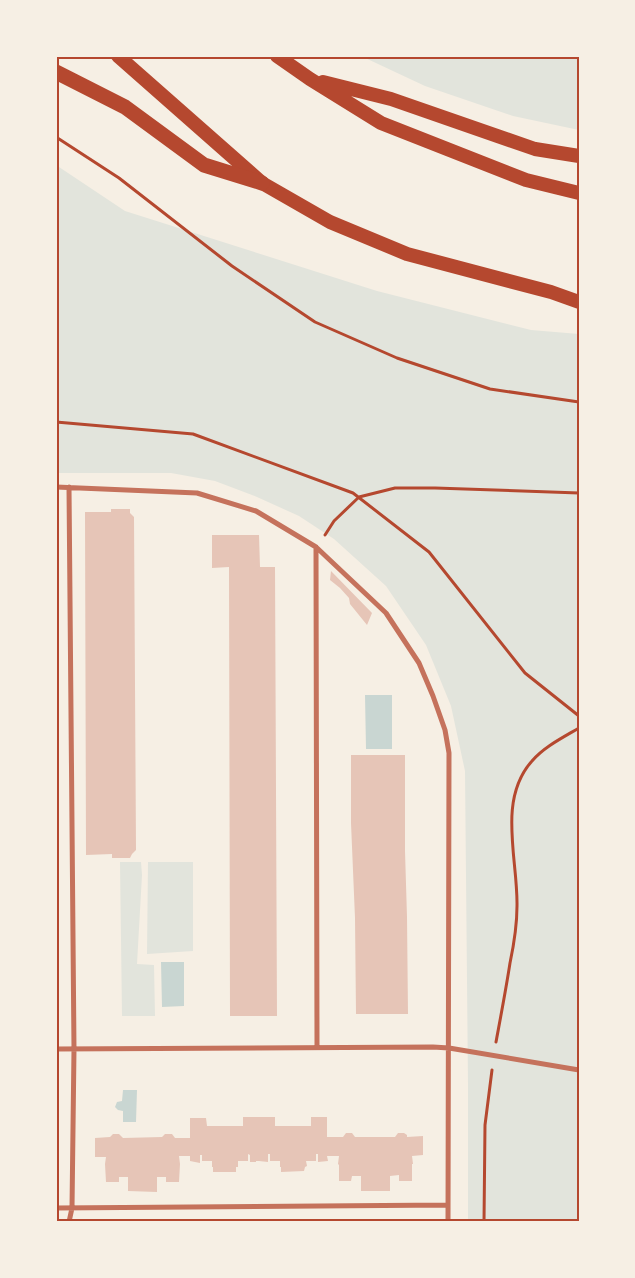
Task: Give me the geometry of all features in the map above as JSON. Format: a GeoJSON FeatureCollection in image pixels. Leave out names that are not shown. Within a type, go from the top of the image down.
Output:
{"type":"FeatureCollection","features":[{"type":"Feature","properties":{"kind":"highway"},"geometry":{"type":"LineString","coordinates":[[118,56],[262,183],[330,222],[407,254],[551,292],[579,302]]}},
{"type":"Feature","properties":{"kind":"highway"},"geometry":{"type":"LineString","coordinates":[[277,56],[381,123],[526,180],[579,193]]}},
{"type":"Feature","properties":{"kind":"highway"},"geometry":{"type":"LineString","coordinates":[[56,72],[124,107],[204,164],[262,183]]}},
{"type":"Feature","properties":{"kind":"highway"},"geometry":{"type":"LineString","coordinates":[[310,79],[391,99],[535,149],[579,156]]}},
{"type":"Feature","properties":{"kind":"highway"},"geometry":{"type":"LineString","coordinates":[[551,292],[579,294]]}},
{"type":"Feature","properties":{"kind":"street"},"geometry":{"type":"LineString","coordinates":[[56,487],[197,493],[256,511],[316,547],[386,613],[418,663],[433,696],[445,730],[449,753],[448,1222]]}},
{"type":"Feature","properties":{"kind":"street"},"geometry":{"type":"LineString","coordinates":[[68,1222],[72,1208],[74,1049],[69,487]]}},
{"type":"Feature","properties":{"kind":"street"},"geometry":{"type":"LineString","coordinates":[[316,547],[317,1047]]}},
{"type":"Feature","properties":{"kind":"street"},"geometry":{"type":"LineString","coordinates":[[56,1050],[317,1047],[449,1048],[579,1070]]}},
{"type":"Feature","properties":{"kind":"street"},"geometry":{"type":"LineString","coordinates":[[56,1208],[448,1206]]}},
{"type":"Feature","properties":{"kind":"path"},"geometry":{"type":"LineString","coordinates":[[56,138],[119,178],[232,266],[314,322],[397,358],[490,389],[579,402]]}},
{"type":"Feature","properties":{"kind":"path"},"geometry":{"type":"LineString","coordinates":[[56,422],[194,434],[353,493],[429,552],[525,673],[579,716]]}},
{"type":"Feature","properties":{"kind":"path"},"geometry":{"type":"LineString","coordinates":[[316,547],[334,521],[359,497],[395,488],[579,493]]}},
{"type":"Feature","properties":{"kind":"path"},"geometry":{"type":"LineString","coordinates":[[484,1222],[485,1125],[494,1056],[514,942],[517,906],[512,824],[513,796],[522,776],[532,761],[556,741],[579,728]]}},
{"type":"Feature","properties":{"kind":"shaded area"},"geometry":{"type":"Polygon","coordinates":[[[361,56],[579,56],[579,130],[513,116],[425,86],[361,56]]]}},
{"type":"Feature","properties":{"kind":"shaded area"},"geometry":{"type":"Polygon","coordinates":[[[56,165],[125,211],[377,291],[531,330],[579,334],[579,1222],[468,1222],[465,771],[451,706],[426,645],[386,586],[334,539],[299,516],[215,481],[171,473],[56,473],[56,165]]]}},
{"type":"Feature","properties":{"kind":"shaded area"},"geometry":{"type":"Polygon","coordinates":[[[365,695],[392,695],[392,749],[366,749],[365,695]]]}},
{"type":"Feature","properties":{"kind":"shaded area"},"geometry":{"type":"Polygon","coordinates":[[[120,862],[141,862],[142,875],[137,964],[154,965],[155,1016],[122,1016],[120,862]]]}},
{"type":"Feature","properties":{"kind":"shaded area"},"geometry":{"type":"Polygon","coordinates":[[[148,862],[193,862],[193,951],[147,954],[148,862]]]}},
{"type":"Feature","properties":{"kind":"shaded area"},"geometry":{"type":"Polygon","coordinates":[[[161,962],[184,962],[184,1006],[162,1007],[161,962]]]}},
{"type":"Feature","properties":{"kind":"shaded area"},"geometry":{"type":"Polygon","coordinates":[[[123,1090],[137,1090],[136,1122],[123,1122],[123,1111],[115,1107],[117,1102],[122,1101],[123,1090]]]}},
{"type":"Feature","properties":{"kind":"building"},"geometry":{"type":"Polygon","coordinates":[[[111,509],[130,509],[130,513],[134,517],[136,850],[130,858],[112,858],[112,854],[86,855],[85,512],[111,512],[111,509]]]}},
{"type":"Feature","properties":{"kind":"building"},"geometry":{"type":"Polygon","coordinates":[[[212,535],[259,535],[260,567],[275,567],[277,1016],[230,1016],[229,567],[212,568],[212,535]]]}},
{"type":"Feature","properties":{"kind":"building"},"geometry":{"type":"Polygon","coordinates":[[[331,571],[372,613],[367,625],[350,604],[349,598],[330,580],[331,571]]]}},
{"type":"Feature","properties":{"kind":"building"},"geometry":{"type":"Polygon","coordinates":[[[351,755],[405,755],[408,1014],[356,1014],[351,755]]]}},
{"type":"Feature","properties":{"kind":"building"},"geometry":{"type":"Polygon","coordinates":[[[243,1117],[275,1117],[275,1126],[311,1126],[311,1117],[327,1117],[327,1137],[343,1137],[346,1133],[352,1133],[355,1137],[395,1137],[398,1133],[404,1133],[407,1137],[423,1136],[423,1155],[412,1156],[412,1181],[399,1181],[399,1175],[390,1176],[390,1191],[361,1191],[361,1176],[352,1176],[351,1181],[339,1181],[339,1156],[327,1156],[328,1161],[318,1162],[318,1154],[316,1154],[316,1161],[306,1161],[307,1166],[304,1171],[281,1172],[280,1161],[270,1161],[270,1154],[268,1154],[268,1162],[250,1162],[250,1155],[248,1154],[248,1161],[238,1161],[236,1172],[213,1172],[212,1161],[202,1161],[202,1155],[200,1155],[200,1163],[190,1161],[190,1156],[179,1156],[179,1182],[166,1182],[166,1177],[157,1177],[157,1192],[128,1191],[128,1177],[119,1177],[119,1182],[106,1182],[106,1157],[95,1157],[95,1138],[110,1137],[113,1134],[119,1134],[123,1138],[162,1137],[165,1134],[172,1134],[175,1138],[190,1138],[190,1118],[206,1118],[207,1126],[243,1126],[243,1117]]]}}]}
